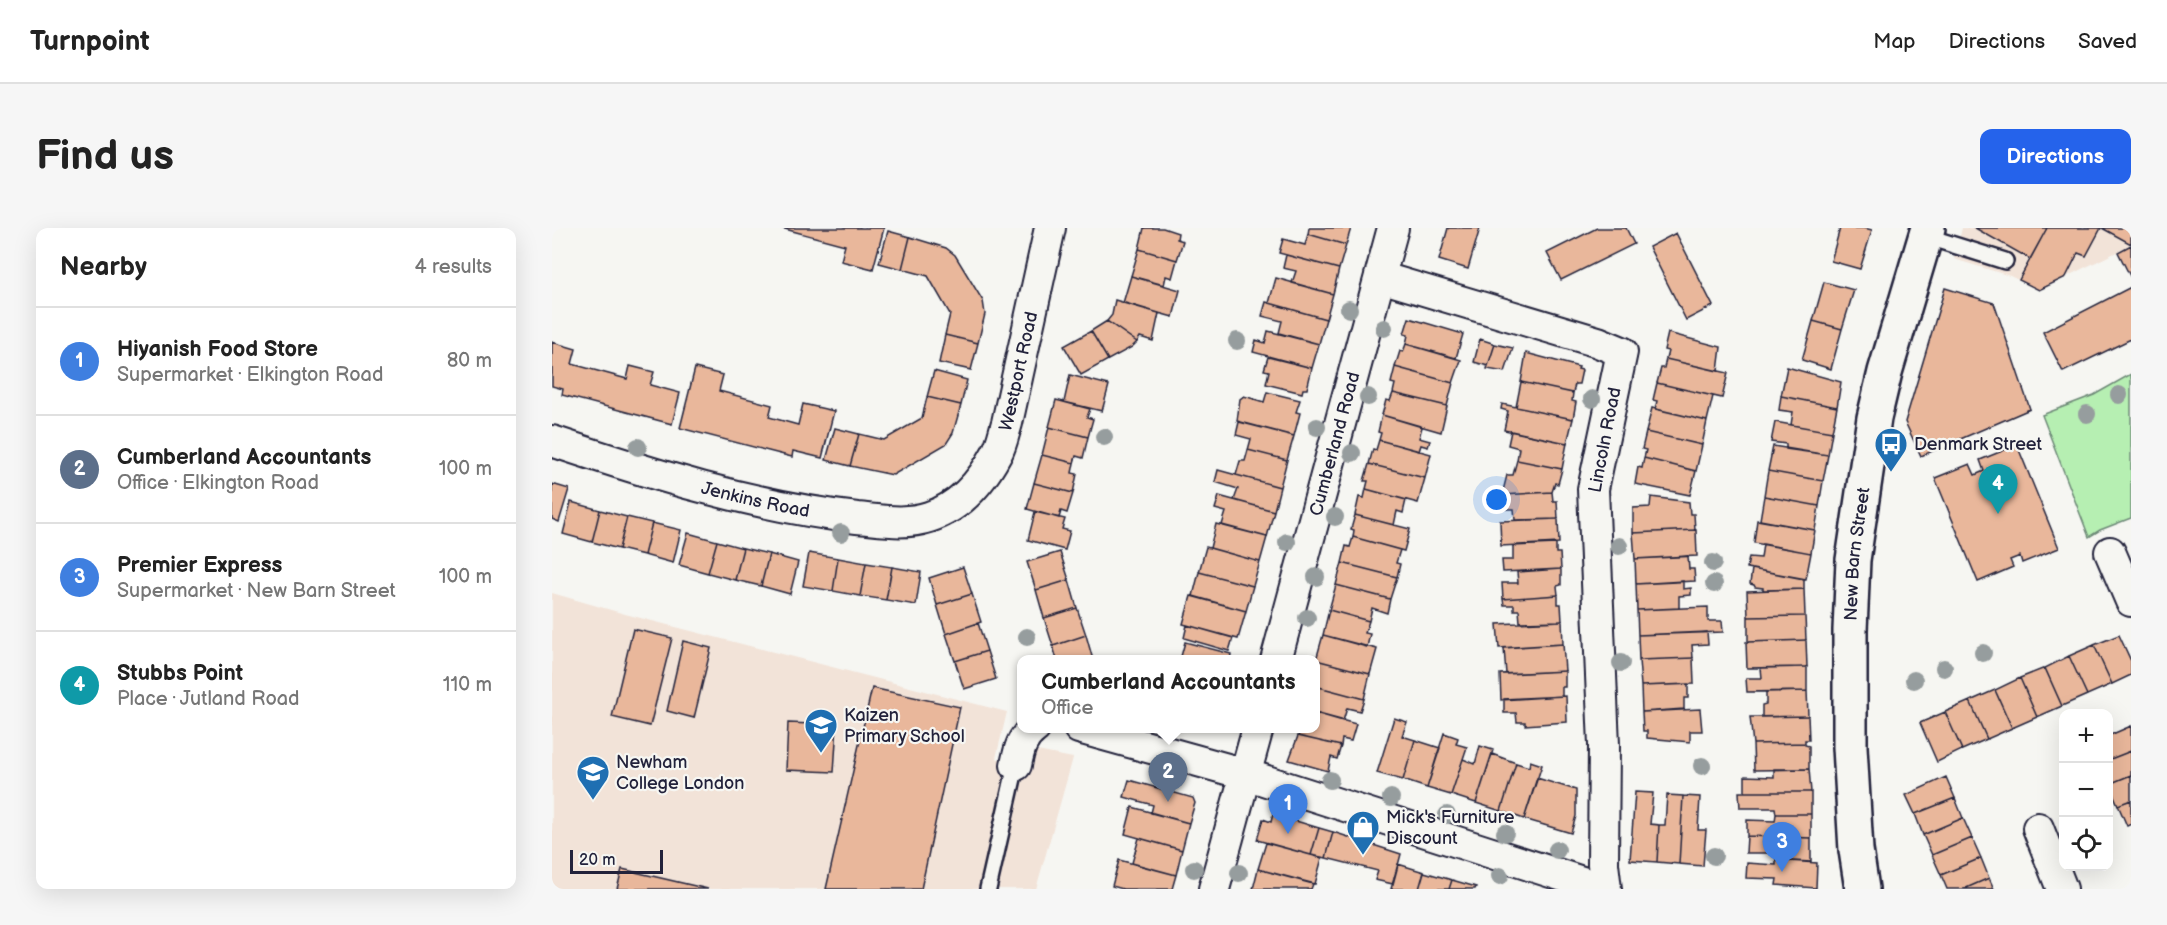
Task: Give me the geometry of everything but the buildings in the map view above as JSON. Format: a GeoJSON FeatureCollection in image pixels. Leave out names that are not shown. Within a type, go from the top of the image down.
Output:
{"type":"FeatureCollection","features":[{"type":"Feature","properties":{"kind":"street","name":"Westport Road"},"geometry":{"type":"LineString","coordinates":[[959,502],[982,477],[998,452],[1007,423],[1050,228]]}},
{"type":"Feature","properties":{"kind":"street","name":"Cumberland Road"},"geometry":{"type":"LineString","coordinates":[[1277,655],[1393,228]]}},
{"type":"Feature","properties":{"kind":"street","name":"New Barn Street"},"geometry":{"type":"LineString","coordinates":[[1862,889],[1856,850],[1850,747],[1852,560],[1877,406],[1927,232]]}},
{"type":"Feature","properties":{"kind":"street","name":"Lincoln Road"},"geometry":{"type":"LineString","coordinates":[[1380,277],[1598,342],[1622,352],[1593,489],[1604,745],[1603,864],[1605,889]]}},
{"type":"Feature","properties":{"kind":"street","name":"Jenkins Road"},"geometry":{"type":"LineString","coordinates":[[552,441],[705,488],[838,516],[895,522],[912,521],[929,517],[959,502]]}},
{"type":"Feature","properties":{"kind":"street"},"geometry":{"type":"LineString","coordinates":[[2110,552],[2130,594]]}},
{"type":"Feature","properties":{"kind":"street"},"geometry":{"type":"LineString","coordinates":[[1016,765],[1020,746],[1029,733]]}},
{"type":"Feature","properties":{"kind":"street"},"geometry":{"type":"LineString","coordinates":[[1094,733],[1245,774],[1605,889]]}},
{"type":"Feature","properties":{"kind":"street"},"geometry":{"type":"LineString","coordinates":[[1214,889],[1257,733]]}},
{"type":"Feature","properties":{"kind":"street"},"geometry":{"type":"LineString","coordinates":[[2038,828],[2062,889]]}},
{"type":"Feature","properties":{"kind":"lane"},"geometry":{"type":"LineString","coordinates":[[1927,232],[2005,261]]}},
{"type":"Feature","properties":{"kind":"lane"},"geometry":{"type":"LineString","coordinates":[[988,889],[1016,765]]}},
{"type":"Feature","properties":{"kind":"shaded area"},"geometry":{"type":"Polygon","coordinates":[[[1962,228],[2131,228],[2131,245],[2039,290],[2010,276],[1954,259],[1962,228]]]}},
{"type":"Feature","properties":{"kind":"shaded area","name":"Kaizen Primary School"},"geometry":{"type":"Polygon","coordinates":[[[552,593],[625,614],[1007,712],[996,758],[1025,767],[1029,756],[1037,751],[1073,758],[1036,889],[552,889],[552,593]]]}},
{"type":"Feature","properties":{"kind":"green space"},"geometry":{"type":"Polygon","coordinates":[[[2131,374],[2131,518],[2100,530],[2089,537],[2042,415],[2094,395],[2131,374]]]}},
{"type":"Feature","properties":{"kind":"place","name":"Denmark Street"},"geometry":{"type":"Point","coordinates":[1891,473]}},
{"type":"Feature","properties":{"kind":"place","name":"Stubbs Point"},"geometry":{"type":"Point","coordinates":[1998,514]}},
{"type":"Feature","properties":{"kind":"place","name":"Kaizen Primary School"},"geometry":{"type":"Point","coordinates":[821,754]}},
{"type":"Feature","properties":{"kind":"place","name":"Newham College London"},"geometry":{"type":"Point","coordinates":[593,801]}},
{"type":"Feature","properties":{"kind":"place","name":"Cumberland Accountants"},"geometry":{"type":"Point","coordinates":[1168,802]}},
{"type":"Feature","properties":{"kind":"place","name":"Hiyanish Food Store"},"geometry":{"type":"Point","coordinates":[1288,834]}},
{"type":"Feature","properties":{"kind":"place","name":"Mick's Furniture Discount"},"geometry":{"type":"Point","coordinates":[1363,856]}},
{"type":"Feature","properties":{"kind":"place","name":"Premier Express"},"geometry":{"type":"Point","coordinates":[1782,872]}}]}
